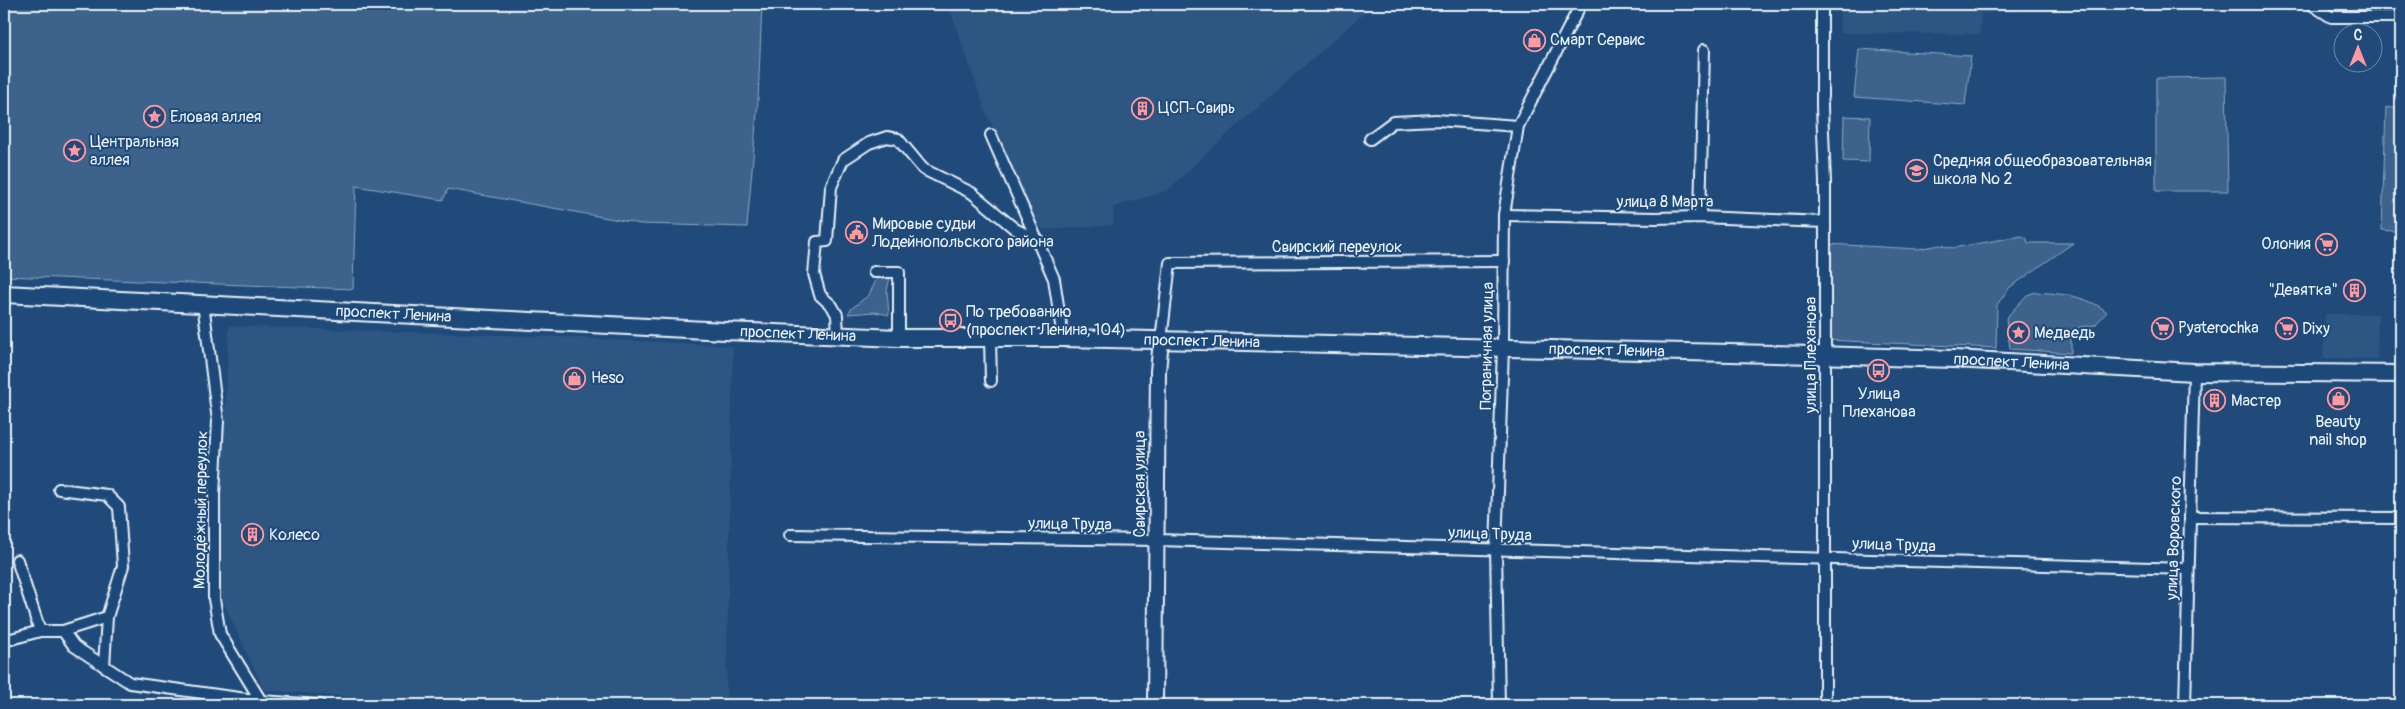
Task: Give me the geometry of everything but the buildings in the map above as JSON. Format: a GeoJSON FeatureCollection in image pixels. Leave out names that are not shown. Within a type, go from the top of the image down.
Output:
{"type":"FeatureCollection","features":[{"type":"Feature","properties":{"kind":"main road","name":"проспект Ленина"},"geometry":{"type":"LineString","coordinates":[[4,294],[838,336],[990,339],[1062,338],[1826,355],[1954,359],[2194,372],[2401,374]]}},
{"type":"Feature","properties":{"kind":"street","name":"Пограничная улица"},"geometry":{"type":"LineString","coordinates":[[1499,705],[1496,549],[1503,348],[1504,215],[1518,126],[1581,4]]}},
{"type":"Feature","properties":{"kind":"street","name":"улица Плеханова"},"geometry":{"type":"LineString","coordinates":[[1822,4],[1826,355],[1825,705]]}},
{"type":"Feature","properties":{"kind":"street"},"geometry":{"type":"LineString","coordinates":[[2311,4],[2331,17],[2401,17]]}},
{"type":"Feature","properties":{"kind":"street"},"geometry":{"type":"LineString","coordinates":[[1700,217],[1704,50]]}},
{"type":"Feature","properties":{"kind":"street"},"geometry":{"type":"LineString","coordinates":[[1370,139],[1393,122],[1436,120],[1518,126]]}},
{"type":"Feature","properties":{"kind":"street"},"geometry":{"type":"LineString","coordinates":[[991,135],[1054,279],[1062,338]]}},
{"type":"Feature","properties":{"kind":"street"},"geometry":{"type":"LineString","coordinates":[[838,336],[838,316],[832,306],[820,296],[814,274],[817,242],[827,241],[831,187],[843,160],[869,143],[887,137],[898,139],[924,168],[972,193],[1015,229],[1039,241]]}},
{"type":"Feature","properties":{"kind":"street","name":"улица 8 Марта"},"geometry":{"type":"LineString","coordinates":[[1504,215],[1700,217],[1825,222]]}},
{"type":"Feature","properties":{"kind":"street","name":"Свирский переулок"},"geometry":{"type":"LineString","coordinates":[[1170,263],[1504,261]]}},
{"type":"Feature","properties":{"kind":"street","name":"Свирская улица"},"geometry":{"type":"LineString","coordinates":[[1155,705],[1158,371],[1170,263]]}},
{"type":"Feature","properties":{"kind":"street"},"geometry":{"type":"LineString","coordinates":[[874,272],[899,272],[899,338]]}},
{"type":"Feature","properties":{"kind":"street","name":"Молодёжный переулок"},"geometry":{"type":"LineString","coordinates":[[203,303],[218,421],[214,495],[214,599],[220,634],[259,703]]}},
{"type":"Feature","properties":{"kind":"street"},"geometry":{"type":"LineString","coordinates":[[990,339],[991,381]]}},
{"type":"Feature","properties":{"kind":"street","name":"улица Воровского"},"geometry":{"type":"LineString","coordinates":[[2185,705],[2194,372]]}},
{"type":"Feature","properties":{"kind":"street"},"geometry":{"type":"LineString","coordinates":[[58,488],[106,495],[119,507],[123,566],[107,617],[104,666]]}},
{"type":"Feature","properties":{"kind":"street"},"geometry":{"type":"LineString","coordinates":[[2190,517],[2401,518]]}},
{"type":"Feature","properties":{"kind":"street","name":"улица Труда"},"geometry":{"type":"LineString","coordinates":[[790,536],[1157,540],[2188,569]]}},
{"type":"Feature","properties":{"kind":"street"},"geometry":{"type":"LineString","coordinates":[[17,560],[40,631]]}},
{"type":"Feature","properties":{"kind":"street"},"geometry":{"type":"LineString","coordinates":[[4,641],[40,631],[63,631],[107,617]]}},
{"type":"Feature","properties":{"kind":"street"},"geometry":{"type":"LineString","coordinates":[[63,631],[74,646],[130,683],[259,703],[320,705]]}},
{"type":"Feature","properties":{"kind":"shaded area"},"geometry":{"type":"Polygon","coordinates":[[[4,4],[762,4],[758,101],[747,227],[641,224],[448,189],[443,200],[356,186],[353,289],[4,276],[4,4]]]}},
{"type":"Feature","properties":{"kind":"shaded area"},"geometry":{"type":"Polygon","coordinates":[[[948,4],[1374,4],[1211,149],[1167,191],[1113,207],[1113,225],[1044,230],[1036,224],[986,112],[948,4]]]}},
{"type":"Feature","properties":{"kind":"shaded area"},"geometry":{"type":"Polygon","coordinates":[[[1840,4],[2122,4],[2122,8],[1981,13],[1980,34],[1840,33],[1840,4]]]}},
{"type":"Feature","properties":{"kind":"shaded area"},"geometry":{"type":"Polygon","coordinates":[[[1859,49],[1971,56],[1965,105],[1854,97],[1859,49]]]}},
{"type":"Feature","properties":{"kind":"shaded area"},"geometry":{"type":"Polygon","coordinates":[[[2226,77],[2228,191],[2156,191],[2156,78],[2226,77]]]}},
{"type":"Feature","properties":{"kind":"shaded area"},"geometry":{"type":"Polygon","coordinates":[[[2386,107],[2401,109],[2401,232],[2382,230],[2386,107]]]}},
{"type":"Feature","properties":{"kind":"shaded area"},"geometry":{"type":"Polygon","coordinates":[[[1844,116],[1870,117],[1869,162],[1843,161],[1844,116]]]}},
{"type":"Feature","properties":{"kind":"shaded area"},"geometry":{"type":"Polygon","coordinates":[[[2022,236],[2027,239],[2028,243],[2073,243],[2009,288],[1997,305],[1996,348],[1825,340],[1828,244],[1918,249],[1940,245],[1952,248],[2022,236]]]}},
{"type":"Feature","properties":{"kind":"shaded area"},"geometry":{"type":"Polygon","coordinates":[[[890,277],[887,291],[889,315],[875,312],[848,314],[852,308],[869,295],[877,278],[890,277]]]}},
{"type":"Feature","properties":{"kind":"shaded area"},"geometry":{"type":"Polygon","coordinates":[[[2036,292],[2082,299],[2099,306],[2107,312],[2095,325],[2079,327],[2071,335],[2071,353],[2010,349],[2006,318],[2027,295],[2036,292]]]}},
{"type":"Feature","properties":{"kind":"shaded area"},"geometry":{"type":"Polygon","coordinates":[[[2325,314],[2378,314],[2377,359],[2323,358],[2325,314]]]}},
{"type":"Feature","properties":{"kind":"shaded area"},"geometry":{"type":"Polygon","coordinates":[[[229,326],[560,337],[733,346],[726,705],[448,705],[264,690],[217,589],[229,326]]]}},
{"type":"Feature","properties":{"kind":"place","name":"Смарт Сервис"},"geometry":{"type":"Point","coordinates":[1534,40]}},
{"type":"Feature","properties":{"kind":"place","name":"ЦСП-Свирь"},"geometry":{"type":"Point","coordinates":[1142,108]}},
{"type":"Feature","properties":{"kind":"place","name":"Еловая аллея"},"geometry":{"type":"Point","coordinates":[154,117]}},
{"type":"Feature","properties":{"kind":"place","name":"Центральная аллея"},"geometry":{"type":"Point","coordinates":[74,151]}},
{"type":"Feature","properties":{"kind":"place","name":"Средняя общеобразовательная школа № 2"},"geometry":{"type":"Point","coordinates":[1917,170]}},
{"type":"Feature","properties":{"kind":"place","name":"Мировые судьи Лодейнопольского района"},"geometry":{"type":"Point","coordinates":[856,233]}},
{"type":"Feature","properties":{"kind":"place","name":"Олония"},"geometry":{"type":"Point","coordinates":[2327,244]}},
{"type":"Feature","properties":{"kind":"place","name":"\"Девятка\""},"geometry":{"type":"Point","coordinates":[2354,290]}},
{"type":"Feature","properties":{"kind":"place","name":"По требованию (проспект Ленина, 104)"},"geometry":{"type":"Point","coordinates":[950,321]}},
{"type":"Feature","properties":{"kind":"place","name":"Pyaterochka"},"geometry":{"type":"Point","coordinates":[2162,328]}},
{"type":"Feature","properties":{"kind":"place","name":"Dixy"},"geometry":{"type":"Point","coordinates":[2286,329]}},
{"type":"Feature","properties":{"kind":"place","name":"Медведь"},"geometry":{"type":"Point","coordinates":[2018,333]}},
{"type":"Feature","properties":{"kind":"place","name":"Улица Плеханова"},"geometry":{"type":"Point","coordinates":[1879,370]}},
{"type":"Feature","properties":{"kind":"place","name":"Heso"},"geometry":{"type":"Point","coordinates":[575,378]}},
{"type":"Feature","properties":{"kind":"place","name":"Beauty nail shop"},"geometry":{"type":"Point","coordinates":[2338,398]}},
{"type":"Feature","properties":{"kind":"place","name":"Мастер"},"geometry":{"type":"Point","coordinates":[2215,401]}},
{"type":"Feature","properties":{"kind":"place","name":"Колесо"},"geometry":{"type":"Point","coordinates":[253,535]}}]}
